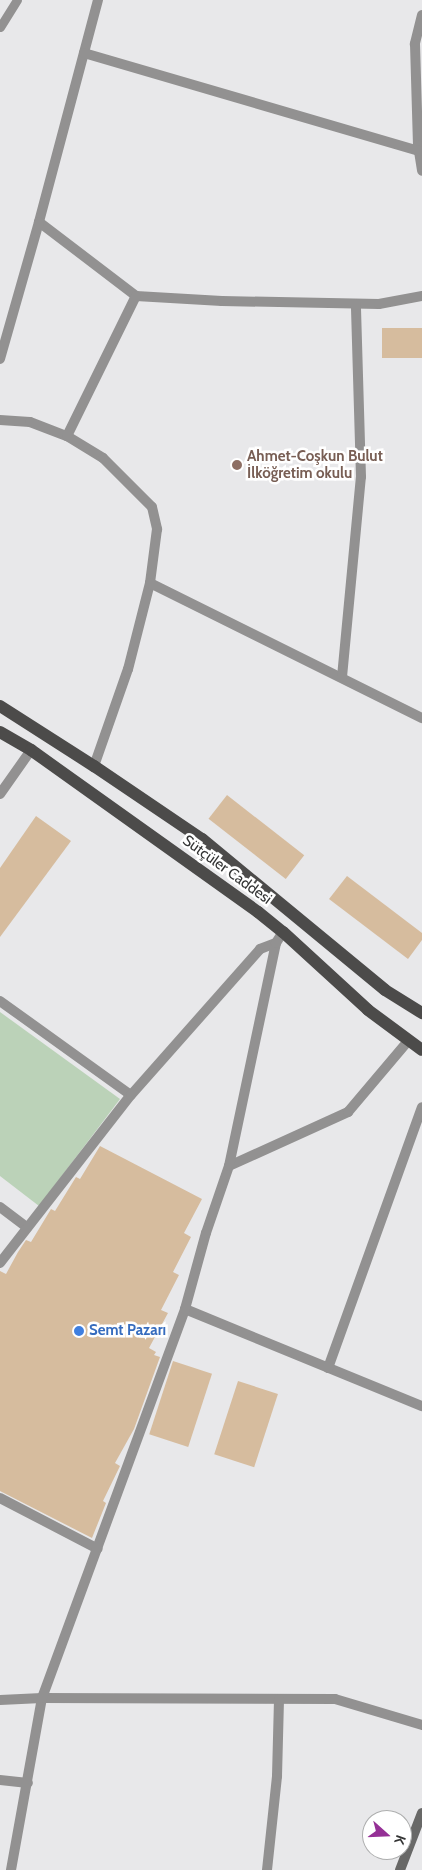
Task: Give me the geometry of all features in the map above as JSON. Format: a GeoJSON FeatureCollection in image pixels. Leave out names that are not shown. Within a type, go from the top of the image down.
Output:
{"type":"FeatureCollection","features":[{"type":"Feature","properties":{"kind":"main road","name":"Sütçüler Caddesi"},"geometry":{"type":"LineString","coordinates":[[0,706],[94,766],[202,840],[385,990],[422,1013]]}},
{"type":"Feature","properties":{"kind":"main road","name":"Sütçüler Caddesi"},"geometry":{"type":"LineString","coordinates":[[0,732],[31,750],[188,861],[368,1010],[422,1050]]}},
{"type":"Feature","properties":{"kind":"street"},"geometry":{"type":"LineString","coordinates":[[0,359],[39,222],[98,0]]}},
{"type":"Feature","properties":{"kind":"street"},"geometry":{"type":"LineString","coordinates":[[422,15],[415,44],[419,151],[422,171]]}},
{"type":"Feature","properties":{"kind":"street"},"geometry":{"type":"LineString","coordinates":[[84,53],[419,151]]}},
{"type":"Feature","properties":{"kind":"street"},"geometry":{"type":"LineString","coordinates":[[39,222],[136,296],[356,304],[379,304],[422,296]]}},
{"type":"Feature","properties":{"kind":"street"},"geometry":{"type":"LineString","coordinates":[[67,436],[136,296]]}},
{"type":"Feature","properties":{"kind":"street"},"geometry":{"type":"LineString","coordinates":[[342,677],[361,477],[356,304]]}},
{"type":"Feature","properties":{"kind":"street"},"geometry":{"type":"LineString","coordinates":[[0,420],[30,422],[67,436],[103,458],[152,506],[157,529],[150,583],[128,669],[94,766]]}},
{"type":"Feature","properties":{"kind":"street"},"geometry":{"type":"LineString","coordinates":[[150,583],[422,718]]}},
{"type":"Feature","properties":{"kind":"street"},"geometry":{"type":"LineString","coordinates":[[0,794],[31,750]]}},
{"type":"Feature","properties":{"kind":"street"},"geometry":{"type":"LineString","coordinates":[[0,1263],[130,1095],[260,949],[280,937]]}},
{"type":"Feature","properties":{"kind":"street"},"geometry":{"type":"LineString","coordinates":[[11,1870],[42,1698],[185,1309],[206,1233],[229,1166],[280,937]]}},
{"type":"Feature","properties":{"kind":"street"},"geometry":{"type":"LineString","coordinates":[[0,1001],[130,1095]]}},
{"type":"Feature","properties":{"kind":"street"},"geometry":{"type":"LineString","coordinates":[[229,1166],[348,1112],[408,1041]]}},
{"type":"Feature","properties":{"kind":"street"},"geometry":{"type":"LineString","coordinates":[[328,1368],[422,1107]]}},
{"type":"Feature","properties":{"kind":"street"},"geometry":{"type":"LineString","coordinates":[[0,1207],[28,1228]]}},
{"type":"Feature","properties":{"kind":"street"},"geometry":{"type":"LineString","coordinates":[[185,1309],[422,1406]]}},
{"type":"Feature","properties":{"kind":"street"},"geometry":{"type":"LineString","coordinates":[[0,1498],[98,1549]]}},
{"type":"Feature","properties":{"kind":"street"},"geometry":{"type":"LineString","coordinates":[[0,1700],[42,1698],[335,1699],[422,1725]]}},
{"type":"Feature","properties":{"kind":"street"},"geometry":{"type":"LineString","coordinates":[[267,1870],[277,1776],[279,1699]]}},
{"type":"Feature","properties":{"kind":"street"},"geometry":{"type":"LineString","coordinates":[[0,1780],[28,1783]]}},
{"type":"Feature","properties":{"kind":"street"},"geometry":{"type":"LineString","coordinates":[[400,1870],[422,1813]]}},
{"type":"Feature","properties":{"kind":"lane"},"geometry":{"type":"LineString","coordinates":[[0,27],[17,0]]}},
{"type":"Feature","properties":{"kind":"green space"},"geometry":{"type":"Polygon","coordinates":[[[0,1012],[120,1099],[39,1206],[0,1176],[0,1012]]]}},
{"type":"Feature","properties":{"kind":"building"},"geometry":{"type":"Polygon","coordinates":[[[382,328],[422,328],[422,358],[382,358],[382,328]]]}},
{"type":"Feature","properties":{"kind":"building"},"geometry":{"type":"Polygon","coordinates":[[[227,795],[304,855],[286,879],[209,819],[227,795]]]}},
{"type":"Feature","properties":{"kind":"building"},"geometry":{"type":"Polygon","coordinates":[[[36,816],[71,841],[0,937],[0,868],[36,816]]]}},
{"type":"Feature","properties":{"kind":"building"},"geometry":{"type":"Polygon","coordinates":[[[347,876],[422,933],[422,940],[408,959],[329,899],[347,876]]]}},
{"type":"Feature","properties":{"kind":"building","name":"Semt Pazarı"},"geometry":{"type":"Polygon","coordinates":[[[100,1146],[202,1199],[184,1233],[191,1237],[173,1272],[179,1275],[161,1310],[168,1313],[149,1348],[156,1352],[154,1355],[160,1357],[134,1429],[115,1463],[120,1466],[103,1501],[106,1503],[92,1538],[0,1491],[0,1271],[6,1274],[26,1240],[31,1242],[51,1209],[55,1211],[76,1177],[80,1179],[100,1146]]]}},
{"type":"Feature","properties":{"kind":"building"},"geometry":{"type":"Polygon","coordinates":[[[173,1361],[212,1374],[188,1447],[149,1434],[173,1361]]]}},
{"type":"Feature","properties":{"kind":"building"},"geometry":{"type":"Polygon","coordinates":[[[238,1381],[278,1394],[254,1467],[214,1454],[238,1381]]]}},
{"type":"Feature","properties":{"kind":"place","name":"Ahmet-Coşkun Bulut İlköğretim okulu"},"geometry":{"type":"Point","coordinates":[237,465]}},
{"type":"Feature","properties":{"kind":"place","name":"Semt Pazarı"},"geometry":{"type":"Point","coordinates":[79,1331]}}]}
